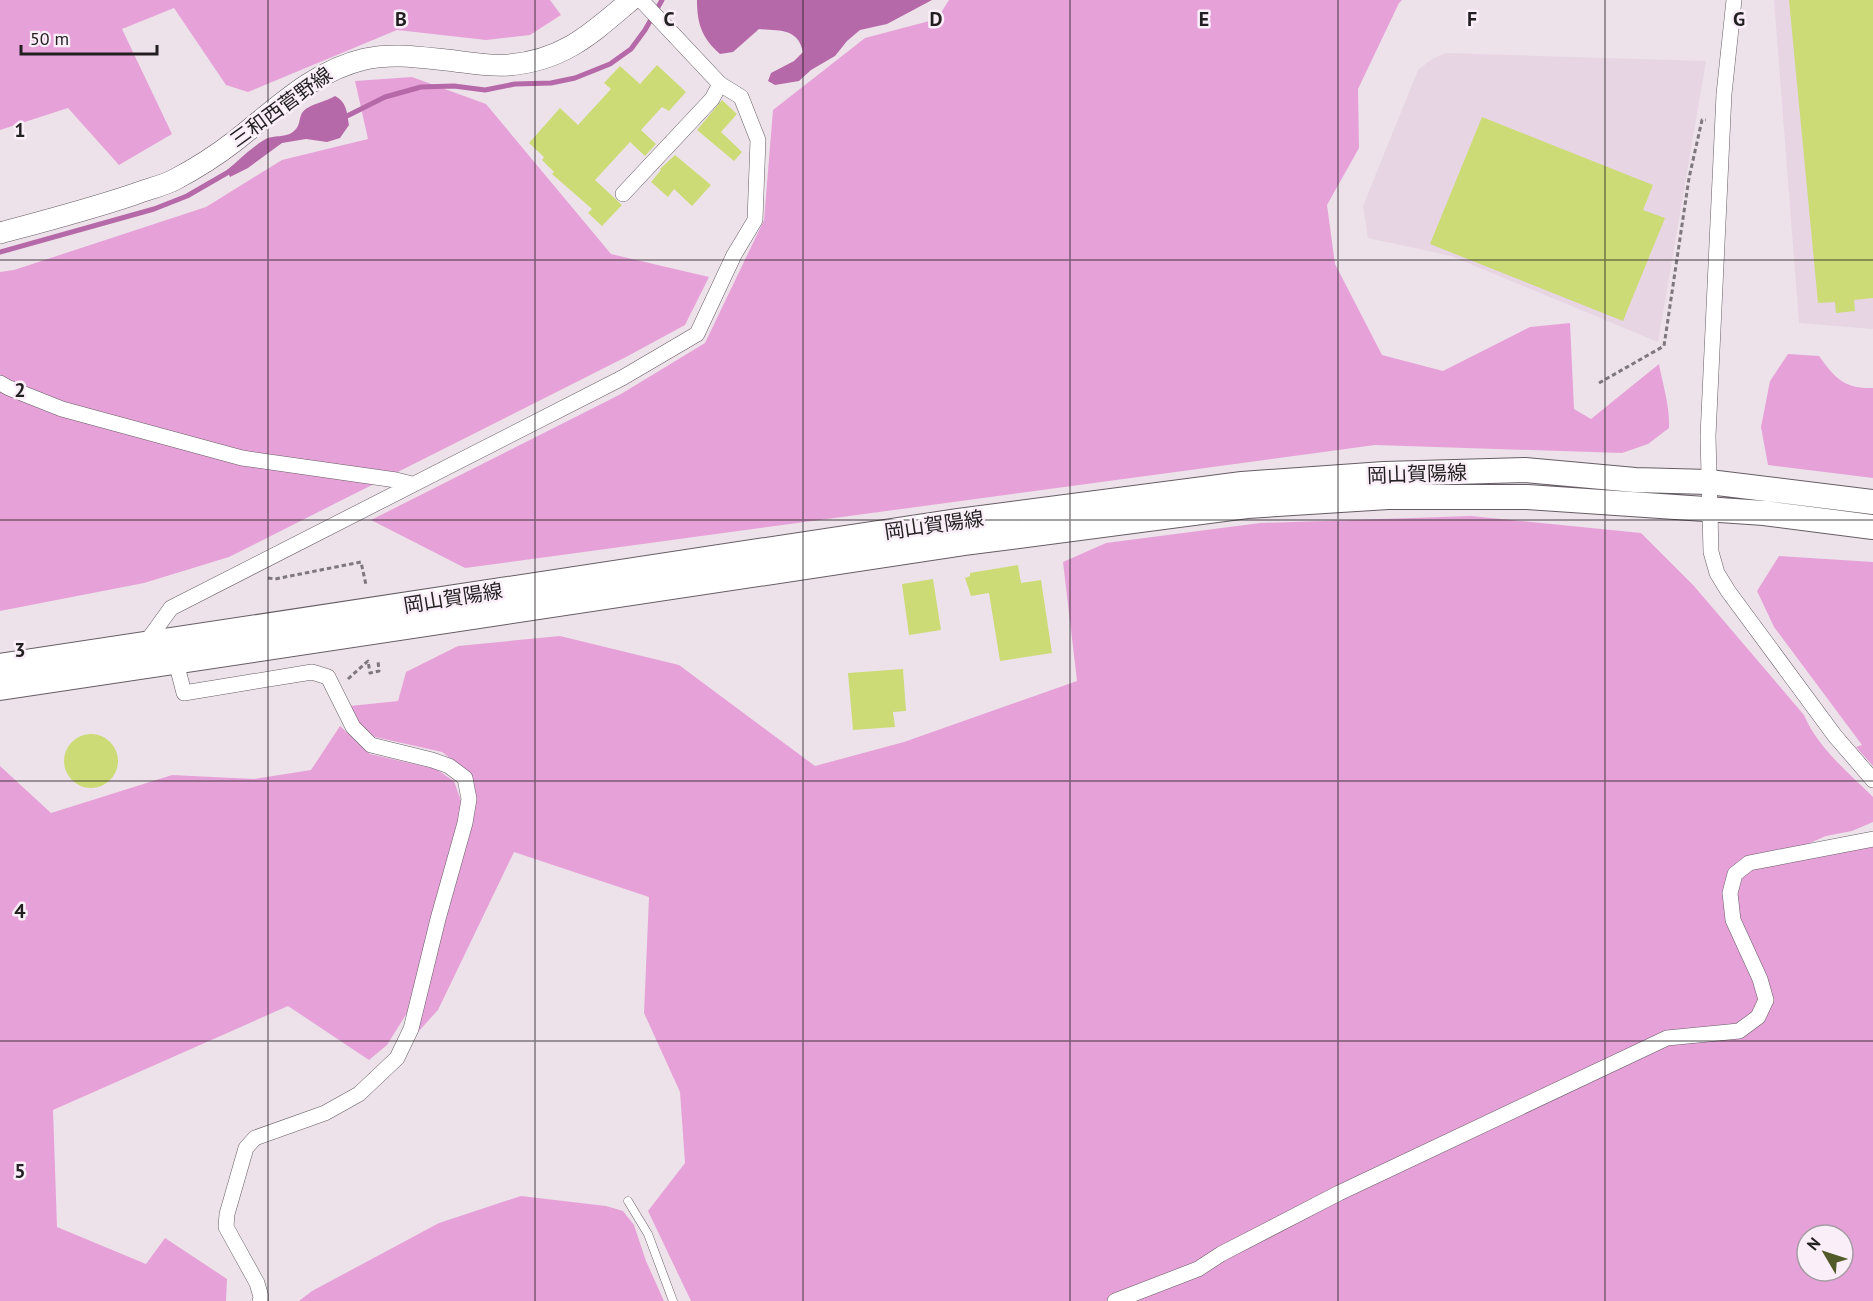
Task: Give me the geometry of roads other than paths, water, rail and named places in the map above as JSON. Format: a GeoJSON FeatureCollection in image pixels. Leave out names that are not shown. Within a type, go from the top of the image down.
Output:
{"type":"FeatureCollection","features":[{"type":"Feature","properties":{"kind":"main road","name":"三和西菅野線"},"geometry":{"type":"LineString","coordinates":[[0,233],[107,204],[173,181],[233,142],[313,80],[340,66],[395,55],[507,66],[533,61],[557,54],[582,40],[605,24],[629,2]]}},
{"type":"Feature","properties":{"kind":"main road","name":"岡山賀陽線"},"geometry":{"type":"LineString","coordinates":[[0,666],[957,521],[1242,484],[1384,474],[1525,470],[1635,480],[1709,482],[1873,502]]}},
{"type":"Feature","properties":{"kind":"main road","name":"岡山賀陽線"},"geometry":{"type":"LineString","coordinates":[[0,688],[965,543],[1247,506],[1388,496],[1527,497],[1708,508],[1873,527]]}},
{"type":"Feature","properties":{"kind":"street"},"geometry":{"type":"LineString","coordinates":[[1734,0],[1724,94],[1708,436],[1708,508],[1711,552],[1717,573],[1728,591],[1835,736],[1873,780]]}},
{"type":"Feature","properties":{"kind":"street"},"geometry":{"type":"LineString","coordinates":[[145,644],[171,608],[622,378],[697,334],[734,255],[755,219],[758,140],[741,98],[720,84],[655,15],[629,2]]}},
{"type":"Feature","properties":{"kind":"street"},"geometry":{"type":"LineString","coordinates":[[622,194],[712,99],[720,84]]}},
{"type":"Feature","properties":{"kind":"street"},"geometry":{"type":"LineString","coordinates":[[0,383],[62,409],[242,458],[412,484]]}},
{"type":"Feature","properties":{"kind":"street"},"geometry":{"type":"LineString","coordinates":[[177,662],[184,693],[312,672],[328,677],[353,727],[371,745],[449,766],[465,778],[469,800],[465,824],[411,1029],[398,1058],[359,1094],[325,1113],[255,1138],[246,1148],[227,1214],[226,1227],[257,1283],[260,1301]]}},
{"type":"Feature","properties":{"kind":"street"},"geometry":{"type":"LineString","coordinates":[[1115,1301],[1198,1269],[1221,1254],[1339,1192],[1667,1038],[1739,1030],[1758,1017],[1766,1000],[1760,979],[1733,920],[1731,893],[1735,874],[1749,862],[1873,838]]}},
{"type":"Feature","properties":{"kind":"lane"},"geometry":{"type":"LineString","coordinates":[[628,1201],[648,1234],[673,1301]]}},
{"type":"Feature","properties":{"kind":"waterway"},"geometry":{"type":"LineString","coordinates":[[343,118],[385,97],[421,87],[454,86],[485,90],[515,84],[551,83],[575,78],[610,64],[631,49],[662,0]]}},
{"type":"Feature","properties":{"kind":"waterway"},"geometry":{"type":"LineString","coordinates":[[0,252],[154,209],[187,196],[232,170]]}}]}
